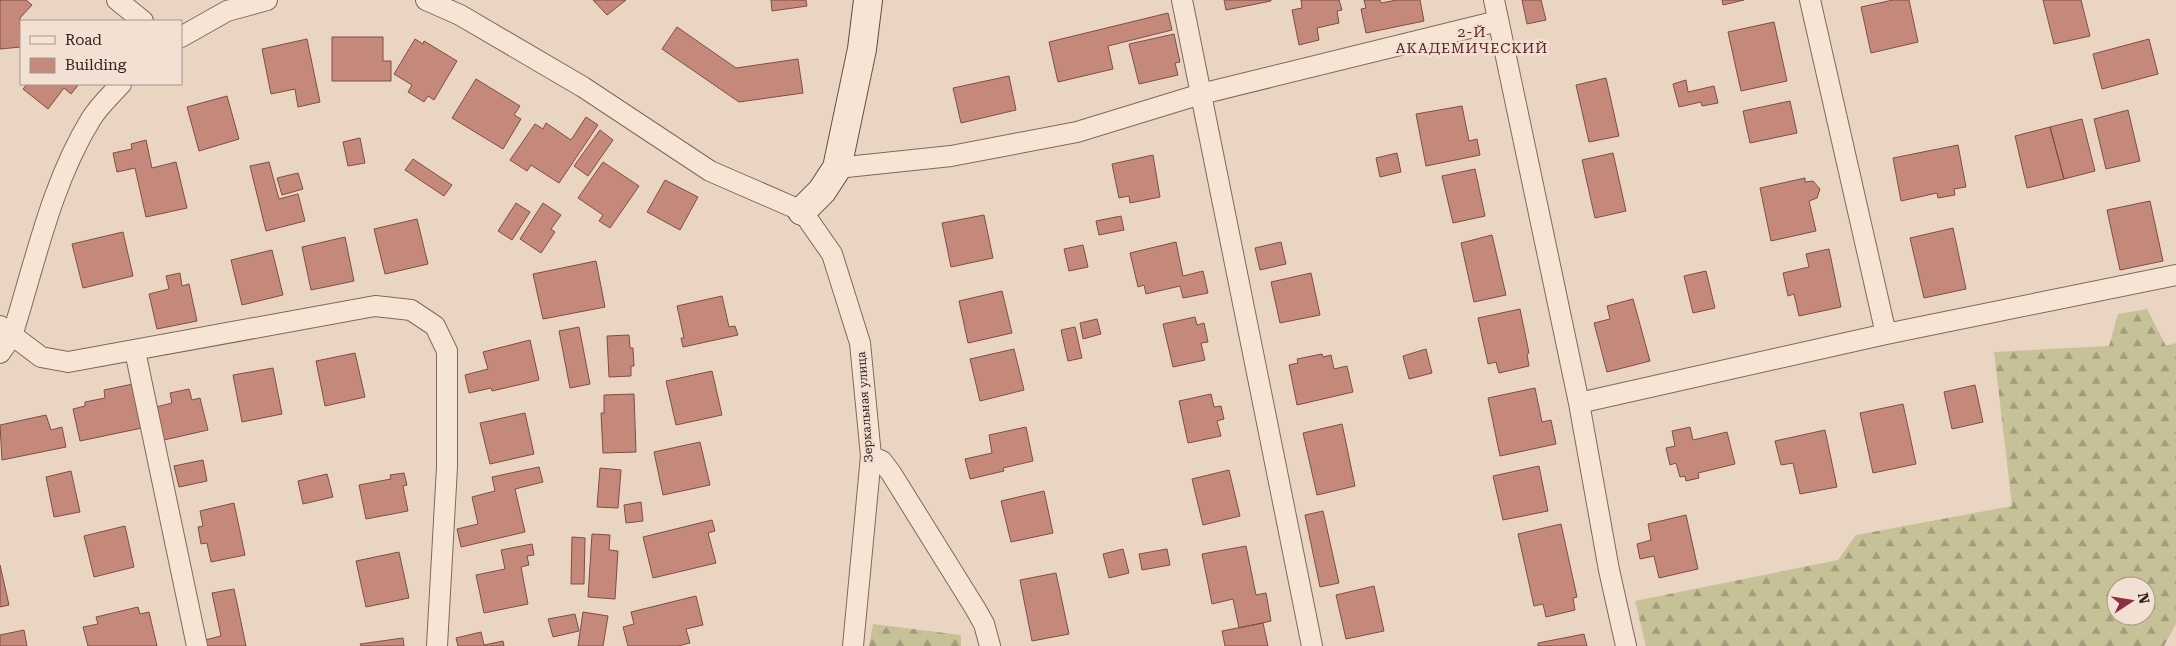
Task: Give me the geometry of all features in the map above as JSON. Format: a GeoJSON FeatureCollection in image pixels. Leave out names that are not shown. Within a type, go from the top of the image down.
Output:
{"type":"FeatureCollection","features":[{"type":"Feature","properties":{"kind":"street"},"geometry":{"type":"LineString","coordinates":[[117,0],[142,20]]}},
{"type":"Feature","properties":{"kind":"street"},"geometry":{"type":"LineString","coordinates":[[182,36],[226,12],[267,0]]}},
{"type":"Feature","properties":{"kind":"street"},"geometry":{"type":"LineString","coordinates":[[426,0],[460,15],[584,87],[710,171],[802,211],[822,191],[837,168],[862,49],[868,0]]}},
{"type":"Feature","properties":{"kind":"street"},"geometry":{"type":"LineString","coordinates":[[1182,0],[1312,646]]}},
{"type":"Feature","properties":{"kind":"street"},"geometry":{"type":"LineString","coordinates":[[1494,0],[1579,403],[1609,570],[1626,646]]}},
{"type":"Feature","properties":{"kind":"street"},"geometry":{"type":"LineString","coordinates":[[1810,0],[1886,334]]}},
{"type":"Feature","properties":{"kind":"street"},"geometry":{"type":"LineString","coordinates":[[837,168],[951,156],[1077,132],[1201,94],[1498,21]]}},
{"type":"Feature","properties":{"kind":"street"},"geometry":{"type":"LineString","coordinates":[[0,353],[6,331],[69,160],[92,117],[120,85]]}},
{"type":"Feature","properties":{"kind":"street","name":"Зеркальная улица"},"geometry":{"type":"LineString","coordinates":[[802,211],[832,254],[849,302],[860,343],[871,456],[853,646]]}},
{"type":"Feature","properties":{"kind":"street"},"geometry":{"type":"LineString","coordinates":[[1579,403],[1886,334],[2176,276]]}},
{"type":"Feature","properties":{"kind":"street"},"geometry":{"type":"LineString","coordinates":[[6,331],[41,357],[68,362],[135,352],[375,306],[411,310],[435,326],[447,351],[447,467],[437,646]]}},
{"type":"Feature","properties":{"kind":"street"},"geometry":{"type":"LineString","coordinates":[[135,352],[197,646]]}},
{"type":"Feature","properties":{"kind":"street"},"geometry":{"type":"LineString","coordinates":[[871,456],[882,462],[891,473],[975,608],[984,624],[990,646]]}},
{"type":"Feature","properties":{"kind":"green space"},"geometry":{"type":"Polygon","coordinates":[[[2147,309],[2166,346],[2176,343],[2176,624],[2164,646],[1646,646],[1635,601],[1838,560],[1856,535],[2012,506],[1994,352],[2109,346],[2118,314],[2147,309]]]}},
{"type":"Feature","properties":{"kind":"green space"},"geometry":{"type":"Polygon","coordinates":[[[873,624],[961,635],[961,646],[869,646],[873,624]]]}},
{"type":"Feature","properties":{"kind":"building"},"geometry":{"type":"Polygon","coordinates":[[[0,0],[26,0],[32,5],[20,18],[20,47],[0,49],[0,0]]]}},
{"type":"Feature","properties":{"kind":"building"},"geometry":{"type":"Polygon","coordinates":[[[593,0],[626,0],[607,15],[593,0]]]}},
{"type":"Feature","properties":{"kind":"building"},"geometry":{"type":"Polygon","coordinates":[[[771,0],[806,0],[807,6],[772,11],[771,0]]]}},
{"type":"Feature","properties":{"kind":"building"},"geometry":{"type":"Polygon","coordinates":[[[1224,0],[1271,0],[1271,1],[1226,10],[1224,0]]]}},
{"type":"Feature","properties":{"kind":"building"},"geometry":{"type":"Polygon","coordinates":[[[1301,0],[1339,0],[1342,10],[1337,11],[1339,23],[1317,28],[1319,40],[1299,45],[1292,10],[1302,8],[1301,0]]]}},
{"type":"Feature","properties":{"kind":"building"},"geometry":{"type":"Polygon","coordinates":[[[1364,0],[1380,0],[1381,3],[1397,0],[1420,0],[1424,21],[1366,33],[1361,9],[1366,8],[1364,0]]]}},
{"type":"Feature","properties":{"kind":"building"},"geometry":{"type":"Polygon","coordinates":[[[1522,0],[1541,0],[1546,20],[1527,24],[1522,0]]]}},
{"type":"Feature","properties":{"kind":"building"},"geometry":{"type":"Polygon","coordinates":[[[1722,0],[1744,0],[1723,5],[1722,0]]]}},
{"type":"Feature","properties":{"kind":"building"},"geometry":{"type":"Polygon","coordinates":[[[1893,0],[1909,0],[1918,42],[1871,53],[1861,7],[1893,0]]]}},
{"type":"Feature","properties":{"kind":"building"},"geometry":{"type":"Polygon","coordinates":[[[2043,0],[2081,0],[2090,36],[2054,44],[2043,0]]]}},
{"type":"Feature","properties":{"kind":"building"},"geometry":{"type":"Polygon","coordinates":[[[1168,13],[1172,30],[1108,46],[1113,69],[1058,82],[1049,42],[1168,13]]]}},
{"type":"Feature","properties":{"kind":"building"},"geometry":{"type":"Polygon","coordinates":[[[1774,22],[1787,81],[1741,91],[1728,32],[1774,22]]]}},
{"type":"Feature","properties":{"kind":"building"},"geometry":{"type":"Polygon","coordinates":[[[677,27],[736,68],[798,59],[803,93],[739,102],[662,49],[677,27]]]}},
{"type":"Feature","properties":{"kind":"building"},"geometry":{"type":"Polygon","coordinates":[[[1174,34],[1180,62],[1175,63],[1178,75],[1139,84],[1129,44],[1174,34]]]}},
{"type":"Feature","properties":{"kind":"building"},"geometry":{"type":"Polygon","coordinates":[[[332,37],[383,37],[383,61],[391,61],[391,81],[332,81],[332,37]]]}},
{"type":"Feature","properties":{"kind":"building"},"geometry":{"type":"Polygon","coordinates":[[[307,39],[320,102],[298,107],[295,89],[271,94],[262,49],[307,39]]]}},
{"type":"Feature","properties":{"kind":"building"},"geometry":{"type":"Polygon","coordinates":[[[415,39],[423,44],[424,41],[457,61],[434,100],[428,96],[424,102],[408,92],[412,85],[394,74],[415,39]]]}},
{"type":"Feature","properties":{"kind":"building"},"geometry":{"type":"Polygon","coordinates":[[[2149,39],[2158,74],[2102,89],[2093,54],[2149,39]]]}},
{"type":"Feature","properties":{"kind":"building"},"geometry":{"type":"Polygon","coordinates":[[[1009,76],[1016,110],[961,123],[953,88],[1009,76]]]}},
{"type":"Feature","properties":{"kind":"building"},"geometry":{"type":"Polygon","coordinates":[[[1606,78],[1619,136],[1589,142],[1576,85],[1606,78]]]}},
{"type":"Feature","properties":{"kind":"building"},"geometry":{"type":"Polygon","coordinates":[[[476,79],[520,106],[514,115],[521,119],[503,149],[452,118],[476,79]]]}},
{"type":"Feature","properties":{"kind":"building"},"geometry":{"type":"Polygon","coordinates":[[[1686,80],[1688,92],[1714,86],[1718,103],[1702,106],[1701,102],[1679,107],[1673,84],[1686,80]]]}},
{"type":"Feature","properties":{"kind":"building"},"geometry":{"type":"Polygon","coordinates":[[[26,85],[78,85],[71,94],[64,88],[48,109],[23,89],[26,85]]]}},
{"type":"Feature","properties":{"kind":"building"},"geometry":{"type":"Polygon","coordinates":[[[227,96],[239,139],[199,151],[187,107],[227,96]]]}},
{"type":"Feature","properties":{"kind":"building"},"geometry":{"type":"Polygon","coordinates":[[[1790,101],[1797,133],[1750,143],[1743,111],[1790,101]]]}},
{"type":"Feature","properties":{"kind":"building"},"geometry":{"type":"Polygon","coordinates":[[[1462,106],[1469,141],[1477,139],[1480,155],[1426,166],[1416,114],[1462,106]]]}},
{"type":"Feature","properties":{"kind":"building"},"geometry":{"type":"Polygon","coordinates":[[[2128,110],[2140,161],[2106,169],[2094,119],[2128,110]]]}},
{"type":"Feature","properties":{"kind":"building"},"geometry":{"type":"Polygon","coordinates":[[[586,117],[598,125],[559,183],[531,165],[527,171],[510,160],[535,124],[543,129],[546,123],[571,140],[586,117]]]}},
{"type":"Feature","properties":{"kind":"building"},"geometry":{"type":"Polygon","coordinates":[[[2082,119],[2095,171],[2064,179],[2050,127],[2082,119]]]}},
{"type":"Feature","properties":{"kind":"building"},"geometry":{"type":"Polygon","coordinates":[[[2050,127],[2064,179],[2027,188],[2015,136],[2050,127]]]}},
{"type":"Feature","properties":{"kind":"building"},"geometry":{"type":"Polygon","coordinates":[[[600,130],[613,140],[588,176],[574,166],[600,130]]]}},
{"type":"Feature","properties":{"kind":"building"},"geometry":{"type":"Polygon","coordinates":[[[360,138],[365,163],[348,166],[343,142],[360,138]]]}},
{"type":"Feature","properties":{"kind":"building"},"geometry":{"type":"Polygon","coordinates":[[[146,140],[152,168],[176,162],[187,208],[146,217],[135,168],[117,172],[113,153],[132,149],[131,144],[146,140]]]}},
{"type":"Feature","properties":{"kind":"building"},"geometry":{"type":"Polygon","coordinates":[[[1958,145],[1966,187],[1954,189],[1955,195],[1938,198],[1937,193],[1901,201],[1893,158],[1958,145]]]}},
{"type":"Feature","properties":{"kind":"building"},"geometry":{"type":"Polygon","coordinates":[[[1397,153],[1401,172],[1380,177],[1376,158],[1397,153]]]}},
{"type":"Feature","properties":{"kind":"building"},"geometry":{"type":"Polygon","coordinates":[[[1613,153],[1626,211],[1595,218],[1582,160],[1613,153]]]}},
{"type":"Feature","properties":{"kind":"building"},"geometry":{"type":"Polygon","coordinates":[[[1153,155],[1160,197],[1130,203],[1129,196],[1119,198],[1112,164],[1153,155]]]}},
{"type":"Feature","properties":{"kind":"building"},"geometry":{"type":"Polygon","coordinates":[[[413,159],[452,185],[444,196],[405,170],[413,159]]]}},
{"type":"Feature","properties":{"kind":"building"},"geometry":{"type":"Polygon","coordinates":[[[269,162],[279,199],[298,194],[305,221],[266,231],[250,166],[269,162]]]}},
{"type":"Feature","properties":{"kind":"building"},"geometry":{"type":"Polygon","coordinates":[[[603,162],[639,186],[610,228],[599,221],[603,215],[578,198],[603,162]]]}},
{"type":"Feature","properties":{"kind":"building"},"geometry":{"type":"Polygon","coordinates":[[[1475,169],[1485,216],[1453,223],[1442,176],[1475,169]]]}},
{"type":"Feature","properties":{"kind":"building"},"geometry":{"type":"Polygon","coordinates":[[[298,173],[303,189],[282,195],[277,178],[298,173]]]}},
{"type":"Feature","properties":{"kind":"building"},"geometry":{"type":"Polygon","coordinates":[[[1805,178],[1805,182],[1813,181],[1820,189],[1817,198],[1809,201],[1816,231],[1771,241],[1760,188],[1805,178]]]}},
{"type":"Feature","properties":{"kind":"building"},"geometry":{"type":"Polygon","coordinates":[[[665,180],[698,197],[680,230],[647,212],[665,180]]]}},
{"type":"Feature","properties":{"kind":"building"},"geometry":{"type":"Polygon","coordinates":[[[2150,201],[2163,261],[2120,270],[2107,210],[2150,201]]]}},
{"type":"Feature","properties":{"kind":"building"},"geometry":{"type":"Polygon","coordinates":[[[516,203],[530,212],[512,240],[498,231],[516,203]]]}},
{"type":"Feature","properties":{"kind":"building"},"geometry":{"type":"Polygon","coordinates":[[[543,203],[561,215],[551,229],[555,232],[541,253],[520,239],[543,203]]]}},
{"type":"Feature","properties":{"kind":"building"},"geometry":{"type":"Polygon","coordinates":[[[984,215],[993,258],[951,267],[942,223],[984,215]]]}},
{"type":"Feature","properties":{"kind":"building"},"geometry":{"type":"Polygon","coordinates":[[[1121,216],[1124,230],[1099,235],[1096,221],[1121,216]]]}},
{"type":"Feature","properties":{"kind":"building"},"geometry":{"type":"Polygon","coordinates":[[[417,219],[428,264],[385,274],[374,229],[417,219]]]}},
{"type":"Feature","properties":{"kind":"building"},"geometry":{"type":"Polygon","coordinates":[[[1953,228],[1966,289],[1924,298],[1910,238],[1953,228]]]}},
{"type":"Feature","properties":{"kind":"building"},"geometry":{"type":"Polygon","coordinates":[[[123,232],[133,276],[83,288],[72,244],[123,232]]]}},
{"type":"Feature","properties":{"kind":"building"},"geometry":{"type":"Polygon","coordinates":[[[1492,235],[1506,295],[1474,302],[1461,243],[1492,235]]]}},
{"type":"Feature","properties":{"kind":"building"},"geometry":{"type":"Polygon","coordinates":[[[345,237],[354,281],[311,290],[302,247],[345,237]]]}},
{"type":"Feature","properties":{"kind":"building"},"geometry":{"type":"Polygon","coordinates":[[[1176,242],[1183,276],[1203,271],[1208,293],[1183,298],[1180,286],[1146,294],[1144,285],[1138,287],[1130,253],[1176,242]]]}},
{"type":"Feature","properties":{"kind":"building"},"geometry":{"type":"Polygon","coordinates":[[[1281,242],[1286,264],[1260,270],[1255,248],[1281,242]]]}},
{"type":"Feature","properties":{"kind":"building"},"geometry":{"type":"Polygon","coordinates":[[[1083,245],[1088,267],[1069,271],[1064,249],[1083,245]]]}},
{"type":"Feature","properties":{"kind":"building"},"geometry":{"type":"Polygon","coordinates":[[[1829,249],[1841,307],[1799,316],[1794,294],[1788,296],[1783,273],[1809,267],[1806,254],[1829,249]]]}},
{"type":"Feature","properties":{"kind":"building"},"geometry":{"type":"Polygon","coordinates":[[[272,250],[283,295],[242,305],[231,260],[272,250]]]}},
{"type":"Feature","properties":{"kind":"building"},"geometry":{"type":"Polygon","coordinates":[[[596,261],[605,307],[543,319],[533,274],[596,261]]]}},
{"type":"Feature","properties":{"kind":"building"},"geometry":{"type":"Polygon","coordinates":[[[1706,271],[1715,308],[1693,313],[1684,276],[1706,271]]]}},
{"type":"Feature","properties":{"kind":"building"},"geometry":{"type":"Polygon","coordinates":[[[180,273],[182,286],[189,284],[197,321],[157,329],[149,294],[169,289],[166,276],[180,273]]]}},
{"type":"Feature","properties":{"kind":"building"},"geometry":{"type":"Polygon","coordinates":[[[1311,273],[1320,315],[1280,323],[1271,282],[1311,273]]]}},
{"type":"Feature","properties":{"kind":"building"},"geometry":{"type":"Polygon","coordinates":[[[1002,291],[1012,333],[968,343],[959,301],[1002,291]]]}},
{"type":"Feature","properties":{"kind":"building"},"geometry":{"type":"Polygon","coordinates":[[[722,296],[729,327],[735,326],[738,335],[683,347],[681,338],[684,338],[677,306],[722,296]]]}},
{"type":"Feature","properties":{"kind":"building"},"geometry":{"type":"Polygon","coordinates":[[[1633,299],[1650,361],[1607,372],[1594,323],[1610,319],[1607,306],[1633,299]]]}},
{"type":"Feature","properties":{"kind":"building"},"geometry":{"type":"Polygon","coordinates":[[[1520,309],[1529,353],[1527,354],[1529,366],[1499,373],[1496,362],[1488,364],[1478,318],[1520,309]]]}},
{"type":"Feature","properties":{"kind":"building"},"geometry":{"type":"Polygon","coordinates":[[[1195,317],[1197,325],[1204,323],[1208,342],[1201,343],[1205,360],[1173,367],[1163,324],[1195,317]]]}},
{"type":"Feature","properties":{"kind":"building"},"geometry":{"type":"Polygon","coordinates":[[[1097,319],[1101,334],[1083,339],[1080,323],[1097,319]]]}},
{"type":"Feature","properties":{"kind":"building"},"geometry":{"type":"Polygon","coordinates":[[[579,327],[590,384],[570,388],[559,331],[579,327]]]}},
{"type":"Feature","properties":{"kind":"building"},"geometry":{"type":"Polygon","coordinates":[[[1075,327],[1082,358],[1068,361],[1061,330],[1075,327]]]}},
{"type":"Feature","properties":{"kind":"building"},"geometry":{"type":"Polygon","coordinates":[[[629,335],[630,348],[633,348],[634,366],[631,366],[631,376],[609,377],[607,336],[629,335]]]}},
{"type":"Feature","properties":{"kind":"building"},"geometry":{"type":"Polygon","coordinates":[[[530,340],[539,380],[492,391],[491,388],[469,393],[465,375],[488,369],[483,352],[530,340]]]}},
{"type":"Feature","properties":{"kind":"building"},"geometry":{"type":"Polygon","coordinates":[[[1014,349],[1024,390],[980,401],[970,359],[1014,349]]]}},
{"type":"Feature","properties":{"kind":"building"},"geometry":{"type":"Polygon","coordinates":[[[1426,349],[1432,373],[1409,379],[1403,356],[1426,349]]]}},
{"type":"Feature","properties":{"kind":"building"},"geometry":{"type":"Polygon","coordinates":[[[355,353],[365,397],[325,406],[316,361],[355,353]]]}},
{"type":"Feature","properties":{"kind":"building"},"geometry":{"type":"Polygon","coordinates":[[[1322,354],[1323,357],[1331,355],[1334,369],[1347,366],[1353,392],[1297,405],[1289,365],[1298,363],[1297,359],[1322,354]]]}},
{"type":"Feature","properties":{"kind":"building"},"geometry":{"type":"Polygon","coordinates":[[[273,368],[282,414],[242,422],[233,375],[273,368]]]}},
{"type":"Feature","properties":{"kind":"building"},"geometry":{"type":"Polygon","coordinates":[[[712,371],[722,415],[676,425],[666,381],[712,371]]]}},
{"type":"Feature","properties":{"kind":"building"},"geometry":{"type":"Polygon","coordinates":[[[133,384],[142,428],[80,441],[73,409],[85,406],[85,402],[105,398],[104,390],[133,384]]]}},
{"type":"Feature","properties":{"kind":"building"},"geometry":{"type":"Polygon","coordinates":[[[1975,385],[1983,422],[1952,429],[1944,392],[1975,385]]]}},
{"type":"Feature","properties":{"kind":"building"},"geometry":{"type":"Polygon","coordinates":[[[1535,388],[1542,422],[1551,420],[1556,444],[1500,456],[1488,398],[1535,388]]]}},
{"type":"Feature","properties":{"kind":"building"},"geometry":{"type":"Polygon","coordinates":[[[189,389],[192,400],[200,398],[208,430],[164,440],[156,407],[172,403],[170,393],[189,389]]]}},
{"type":"Feature","properties":{"kind":"building"},"geometry":{"type":"Polygon","coordinates":[[[634,394],[636,452],[603,453],[601,413],[604,413],[604,395],[634,394]]]}},
{"type":"Feature","properties":{"kind":"building"},"geometry":{"type":"Polygon","coordinates":[[[1211,394],[1214,407],[1221,406],[1224,419],[1217,421],[1221,436],[1188,443],[1179,401],[1211,394]]]}},
{"type":"Feature","properties":{"kind":"building"},"geometry":{"type":"Polygon","coordinates":[[[1903,404],[1916,464],[1873,473],[1860,413],[1903,404]]]}},
{"type":"Feature","properties":{"kind":"building"},"geometry":{"type":"Polygon","coordinates":[[[525,413],[534,454],[490,464],[480,423],[525,413]]]}},
{"type":"Feature","properties":{"kind":"building"},"geometry":{"type":"Polygon","coordinates":[[[46,415],[51,430],[62,427],[66,447],[2,460],[0,425],[46,415]]]}},
{"type":"Feature","properties":{"kind":"building"},"geometry":{"type":"Polygon","coordinates":[[[1342,424],[1355,486],[1317,495],[1303,433],[1342,424]]]}},
{"type":"Feature","properties":{"kind":"building"},"geometry":{"type":"Polygon","coordinates":[[[1026,427],[1033,461],[1003,468],[1004,471],[970,479],[965,459],[992,453],[989,435],[1026,427]]]}},
{"type":"Feature","properties":{"kind":"building"},"geometry":{"type":"Polygon","coordinates":[[[1690,427],[1693,440],[1727,432],[1735,464],[1698,473],[1699,478],[1686,481],[1685,476],[1680,477],[1676,463],[1670,465],[1666,448],[1675,446],[1672,431],[1690,427]]]}},
{"type":"Feature","properties":{"kind":"building"},"geometry":{"type":"Polygon","coordinates":[[[1825,430],[1837,487],[1800,494],[1793,463],[1781,465],[1775,441],[1825,430]]]}},
{"type":"Feature","properties":{"kind":"building"},"geometry":{"type":"Polygon","coordinates":[[[700,442],[710,485],[663,495],[654,452],[700,442]]]}},
{"type":"Feature","properties":{"kind":"building"},"geometry":{"type":"Polygon","coordinates":[[[203,460],[207,481],[179,487],[174,466],[203,460]]]}},
{"type":"Feature","properties":{"kind":"building"},"geometry":{"type":"Polygon","coordinates":[[[1539,466],[1548,511],[1503,520],[1493,476],[1539,466]]]}},
{"type":"Feature","properties":{"kind":"building"},"geometry":{"type":"Polygon","coordinates":[[[539,467],[543,482],[515,489],[525,532],[461,547],[457,529],[478,524],[472,497],[495,491],[492,477],[539,467]]]}},
{"type":"Feature","properties":{"kind":"building"},"geometry":{"type":"Polygon","coordinates":[[[600,468],[621,470],[618,508],[597,507],[600,468]]]}},
{"type":"Feature","properties":{"kind":"building"},"geometry":{"type":"Polygon","coordinates":[[[1229,470],[1240,516],[1203,525],[1192,479],[1229,470]]]}},
{"type":"Feature","properties":{"kind":"building"},"geometry":{"type":"Polygon","coordinates":[[[71,471],[80,512],[54,517],[46,477],[71,471]]]}},
{"type":"Feature","properties":{"kind":"building"},"geometry":{"type":"Polygon","coordinates":[[[404,473],[407,485],[403,486],[408,511],[366,519],[359,485],[391,479],[390,475],[404,473]]]}},
{"type":"Feature","properties":{"kind":"building"},"geometry":{"type":"Polygon","coordinates":[[[327,474],[333,497],[303,504],[298,481],[327,474]]]}},
{"type":"Feature","properties":{"kind":"building"},"geometry":{"type":"Polygon","coordinates":[[[1044,491],[1053,533],[1011,542],[1001,501],[1044,491]]]}},
{"type":"Feature","properties":{"kind":"building"},"geometry":{"type":"Polygon","coordinates":[[[641,502],[643,521],[626,523],[624,505],[641,502]]]}},
{"type":"Feature","properties":{"kind":"building"},"geometry":{"type":"Polygon","coordinates":[[[234,503],[245,555],[211,562],[207,543],[201,544],[198,527],[203,526],[200,511],[234,503]]]}},
{"type":"Feature","properties":{"kind":"building"},"geometry":{"type":"Polygon","coordinates":[[[1323,511],[1339,583],[1320,587],[1305,515],[1323,511]]]}},
{"type":"Feature","properties":{"kind":"building"},"geometry":{"type":"Polygon","coordinates":[[[1686,515],[1698,569],[1659,578],[1654,556],[1640,559],[1637,544],[1651,540],[1648,524],[1686,515]]]}},
{"type":"Feature","properties":{"kind":"building"},"geometry":{"type":"Polygon","coordinates":[[[712,520],[715,531],[708,533],[716,563],[653,578],[643,537],[712,520]]]}},
{"type":"Feature","properties":{"kind":"building"},"geometry":{"type":"Polygon","coordinates":[[[1561,524],[1577,597],[1573,598],[1575,610],[1546,617],[1543,604],[1534,606],[1518,534],[1561,524]]]}},
{"type":"Feature","properties":{"kind":"building"},"geometry":{"type":"Polygon","coordinates":[[[125,526],[134,567],[94,577],[84,536],[125,526]]]}},
{"type":"Feature","properties":{"kind":"building"},"geometry":{"type":"Polygon","coordinates":[[[592,534],[610,535],[609,550],[618,551],[615,599],[588,597],[592,534]]]}},
{"type":"Feature","properties":{"kind":"building"},"geometry":{"type":"Polygon","coordinates":[[[572,537],[585,538],[584,584],[571,584],[572,537]]]}},
{"type":"Feature","properties":{"kind":"building"},"geometry":{"type":"Polygon","coordinates":[[[532,544],[534,555],[527,556],[529,565],[521,567],[528,604],[484,613],[476,575],[505,569],[501,550],[532,544]]]}},
{"type":"Feature","properties":{"kind":"building"},"geometry":{"type":"Polygon","coordinates":[[[1246,546],[1256,595],[1266,593],[1271,621],[1239,628],[1233,599],[1212,604],[1202,554],[1246,546]]]}},
{"type":"Feature","properties":{"kind":"building"},"geometry":{"type":"Polygon","coordinates":[[[1123,549],[1129,573],[1109,578],[1103,554],[1123,549]]]}},
{"type":"Feature","properties":{"kind":"building"},"geometry":{"type":"Polygon","coordinates":[[[1167,549],[1170,565],[1142,570],[1139,554],[1167,549]]]}},
{"type":"Feature","properties":{"kind":"building"},"geometry":{"type":"Polygon","coordinates":[[[399,552],[409,598],[366,607],[356,561],[399,552]]]}},
{"type":"Feature","properties":{"kind":"building"},"geometry":{"type":"Polygon","coordinates":[[[0,565],[9,605],[0,607],[0,565]]]}},
{"type":"Feature","properties":{"kind":"building"},"geometry":{"type":"Polygon","coordinates":[[[1056,573],[1069,634],[1032,641],[1020,580],[1056,573]]]}},
{"type":"Feature","properties":{"kind":"building"},"geometry":{"type":"Polygon","coordinates":[[[1374,586],[1384,631],[1346,639],[1336,595],[1374,586]]]}},
{"type":"Feature","properties":{"kind":"building"},"geometry":{"type":"Polygon","coordinates":[[[234,589],[246,646],[206,646],[205,640],[221,636],[212,593],[234,589]]]}},
{"type":"Feature","properties":{"kind":"building"},"geometry":{"type":"Polygon","coordinates":[[[696,596],[703,625],[686,629],[690,643],[678,646],[628,646],[623,627],[634,624],[631,612],[696,596]]]}},
{"type":"Feature","properties":{"kind":"building"},"geometry":{"type":"Polygon","coordinates":[[[138,607],[140,614],[149,612],[157,646],[88,646],[83,627],[98,624],[96,617],[138,607]]]}},
{"type":"Feature","properties":{"kind":"building"},"geometry":{"type":"Polygon","coordinates":[[[583,612],[608,616],[603,646],[578,646],[583,612]]]}},
{"type":"Feature","properties":{"kind":"building"},"geometry":{"type":"Polygon","coordinates":[[[575,614],[579,631],[553,637],[548,619],[575,614]]]}},
{"type":"Feature","properties":{"kind":"building"},"geometry":{"type":"Polygon","coordinates":[[[1263,623],[1268,646],[1225,646],[1222,631],[1263,623]]]}},
{"type":"Feature","properties":{"kind":"building"},"geometry":{"type":"Polygon","coordinates":[[[24,630],[27,646],[0,646],[0,635],[24,630]]]}},
{"type":"Feature","properties":{"kind":"building"},"geometry":{"type":"Polygon","coordinates":[[[481,632],[484,645],[503,641],[504,646],[458,646],[456,638],[481,632]]]}},
{"type":"Feature","properties":{"kind":"building"},"geometry":{"type":"Polygon","coordinates":[[[1584,634],[1587,646],[1538,646],[1538,643],[1584,634]]]}},
{"type":"Feature","properties":{"kind":"building"},"geometry":{"type":"Polygon","coordinates":[[[403,638],[404,646],[361,646],[360,644],[403,638]]]}},
{"type":"Feature","properties":{"kind":"district","name":"2-Й АКАДЕМИЧЕСКИЙ"},"geometry":{"type":"Point","coordinates":[1472,40]}}]}
